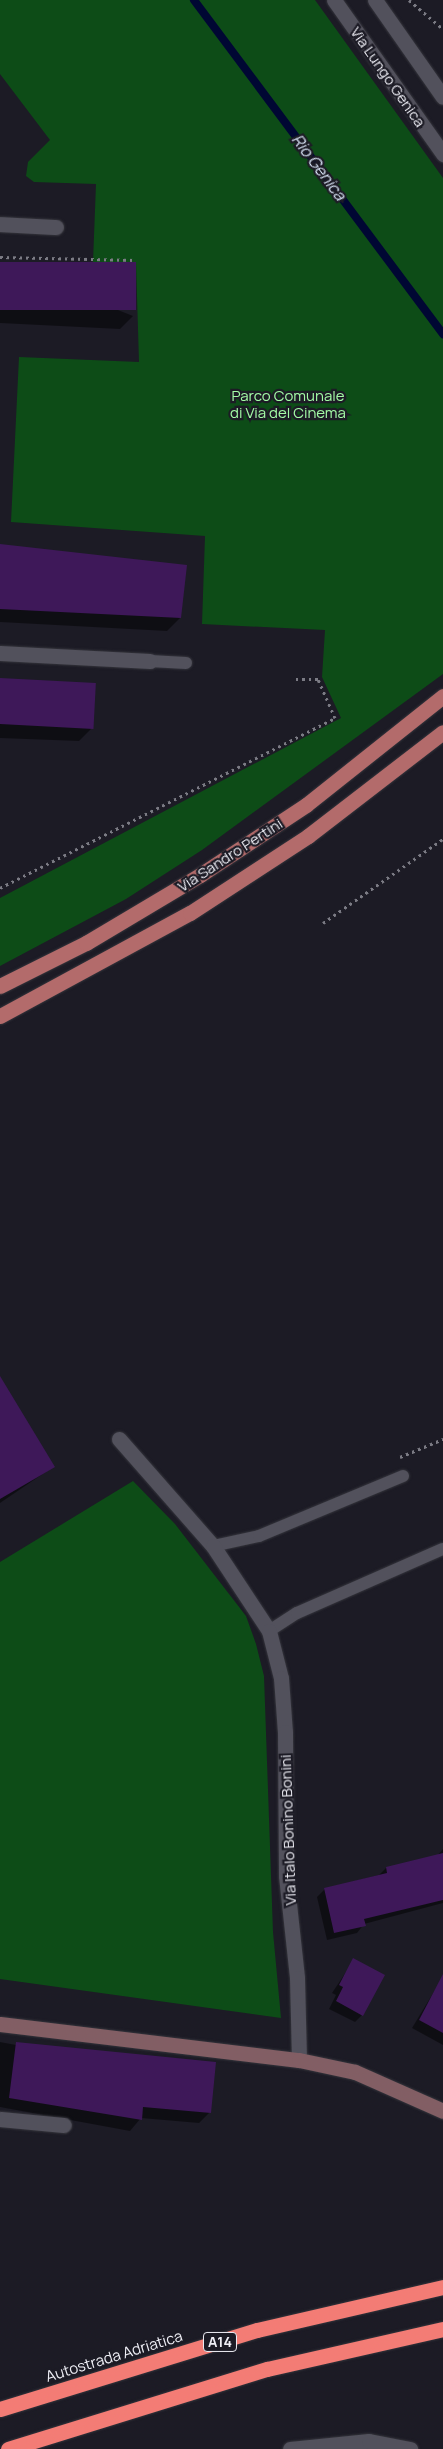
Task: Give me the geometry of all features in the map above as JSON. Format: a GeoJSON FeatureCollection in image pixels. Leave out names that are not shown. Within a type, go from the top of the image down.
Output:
{"type":"FeatureCollection","features":[{"type":"Feature","properties":{"kind":"highway","name":"Autostrada Adriatica"},"geometry":{"type":"LineString","coordinates":[[0,2409],[258,2330],[443,2287]]}},
{"type":"Feature","properties":{"kind":"highway"},"geometry":{"type":"LineString","coordinates":[[8,2449],[267,2369],[443,2329]]}},
{"type":"Feature","properties":{"kind":"main road","name":"Via Sandro Pertini"},"geometry":{"type":"LineString","coordinates":[[0,986],[86,943],[200,875],[306,805],[443,696]]}},
{"type":"Feature","properties":{"kind":"main road","name":"Via Sandro Pertini"},"geometry":{"type":"LineString","coordinates":[[0,1016],[190,914],[308,836],[443,732]]}},
{"type":"Feature","properties":{"kind":"main road"},"geometry":{"type":"LineString","coordinates":[[0,2024],[299,2060],[355,2072],[408,2092],[443,2111]]}},
{"type":"Feature","properties":{"kind":"street","name":"Via Lungo Genica"},"geometry":{"type":"LineString","coordinates":[[334,0],[443,154]]}},
{"type":"Feature","properties":{"kind":"street"},"geometry":{"type":"LineString","coordinates":[[375,0],[443,97]]}},
{"type":"Feature","properties":{"kind":"street"},"geometry":{"type":"LineString","coordinates":[[0,224],[56,227]]}},
{"type":"Feature","properties":{"kind":"street"},"geometry":{"type":"LineString","coordinates":[[0,653],[150,661]]}},
{"type":"Feature","properties":{"kind":"street","name":"Via Italo Bonino Bonini"},"geometry":{"type":"LineString","coordinates":[[119,1439],[213,1546],[269,1631],[281,1678],[285,1732],[286,1876],[297,1978],[299,2060]]}},
{"type":"Feature","properties":{"kind":"street"},"geometry":{"type":"LineString","coordinates":[[0,2119],[64,2125]]}},
{"type":"Feature","properties":{"kind":"street"},"geometry":{"type":"LineString","coordinates":[[290,2449],[369,2441],[410,2449]]}},
{"type":"Feature","properties":{"kind":"lane"},"geometry":{"type":"LineString","coordinates":[[150,661],[186,664]]}},
{"type":"Feature","properties":{"kind":"lane"},"geometry":{"type":"LineString","coordinates":[[213,1546],[259,1536],[404,1476]]}},
{"type":"Feature","properties":{"kind":"lane"},"geometry":{"type":"LineString","coordinates":[[269,1631],[297,1613],[443,1548]]}},
{"type":"Feature","properties":{"kind":"path"},"geometry":{"type":"LineString","coordinates":[[409,0],[443,29]]}},
{"type":"Feature","properties":{"kind":"path"},"geometry":{"type":"LineString","coordinates":[[0,257],[135,260]]}},
{"type":"Feature","properties":{"kind":"path"},"geometry":{"type":"LineString","coordinates":[[0,888],[335,718],[318,679],[296,679]]}},
{"type":"Feature","properties":{"kind":"path"},"geometry":{"type":"LineString","coordinates":[[323,923],[443,839]]}},
{"type":"Feature","properties":{"kind":"green space","name":"Parco Comunale di Via del Cinema"},"geometry":{"type":"Polygon","coordinates":[[[0,0],[315,0],[443,178],[443,674],[202,850],[126,899],[0,966],[0,898],[341,718],[322,677],[325,630],[202,624],[205,536],[11,522],[19,357],[139,362],[136,263],[93,262],[96,184],[34,182],[26,176],[28,162],[50,140],[0,74],[0,0]]]}},
{"type":"Feature","properties":{"kind":"green space"},"geometry":{"type":"Polygon","coordinates":[[[133,1481],[175,1524],[246,1616],[256,1644],[264,1676],[273,1932],[281,2018],[0,1979],[0,1562],[133,1481]]]}},
{"type":"Feature","properties":{"kind":"building"},"geometry":{"type":"Polygon","coordinates":[[[0,262],[136,262],[136,310],[0,310],[0,262]]]}},
{"type":"Feature","properties":{"kind":"building"},"geometry":{"type":"Polygon","coordinates":[[[0,544],[187,565],[181,618],[0,609],[0,544]]]}},
{"type":"Feature","properties":{"kind":"building"},"geometry":{"type":"Polygon","coordinates":[[[0,678],[96,683],[93,729],[0,724],[0,678]]]}},
{"type":"Feature","properties":{"kind":"building"},"geometry":{"type":"Polygon","coordinates":[[[0,1376],[55,1467],[0,1499],[0,1376]]]}},
{"type":"Feature","properties":{"kind":"building"},"geometry":{"type":"Polygon","coordinates":[[[443,1853],[443,1900],[364,1919],[366,1926],[334,1933],[324,1888],[387,1873],[386,1867],[443,1853]]]}},
{"type":"Feature","properties":{"kind":"building"},"geometry":{"type":"Polygon","coordinates":[[[353,1958],[385,1975],[363,2016],[336,2001],[343,1987],[339,1985],[353,1958]]]}},
{"type":"Feature","properties":{"kind":"building"},"geometry":{"type":"Polygon","coordinates":[[[443,1974],[443,2033],[419,2020],[443,1974]]]}},
{"type":"Feature","properties":{"kind":"building"},"geometry":{"type":"Polygon","coordinates":[[[16,2042],[216,2062],[211,2113],[143,2107],[142,2120],[9,2098],[16,2042]]]}},
{"type":"Feature","properties":{"kind":"waterway","name":"Rio Genica"},"geometry":{"type":"LineString","coordinates":[[194,0],[443,334]]}}]}
